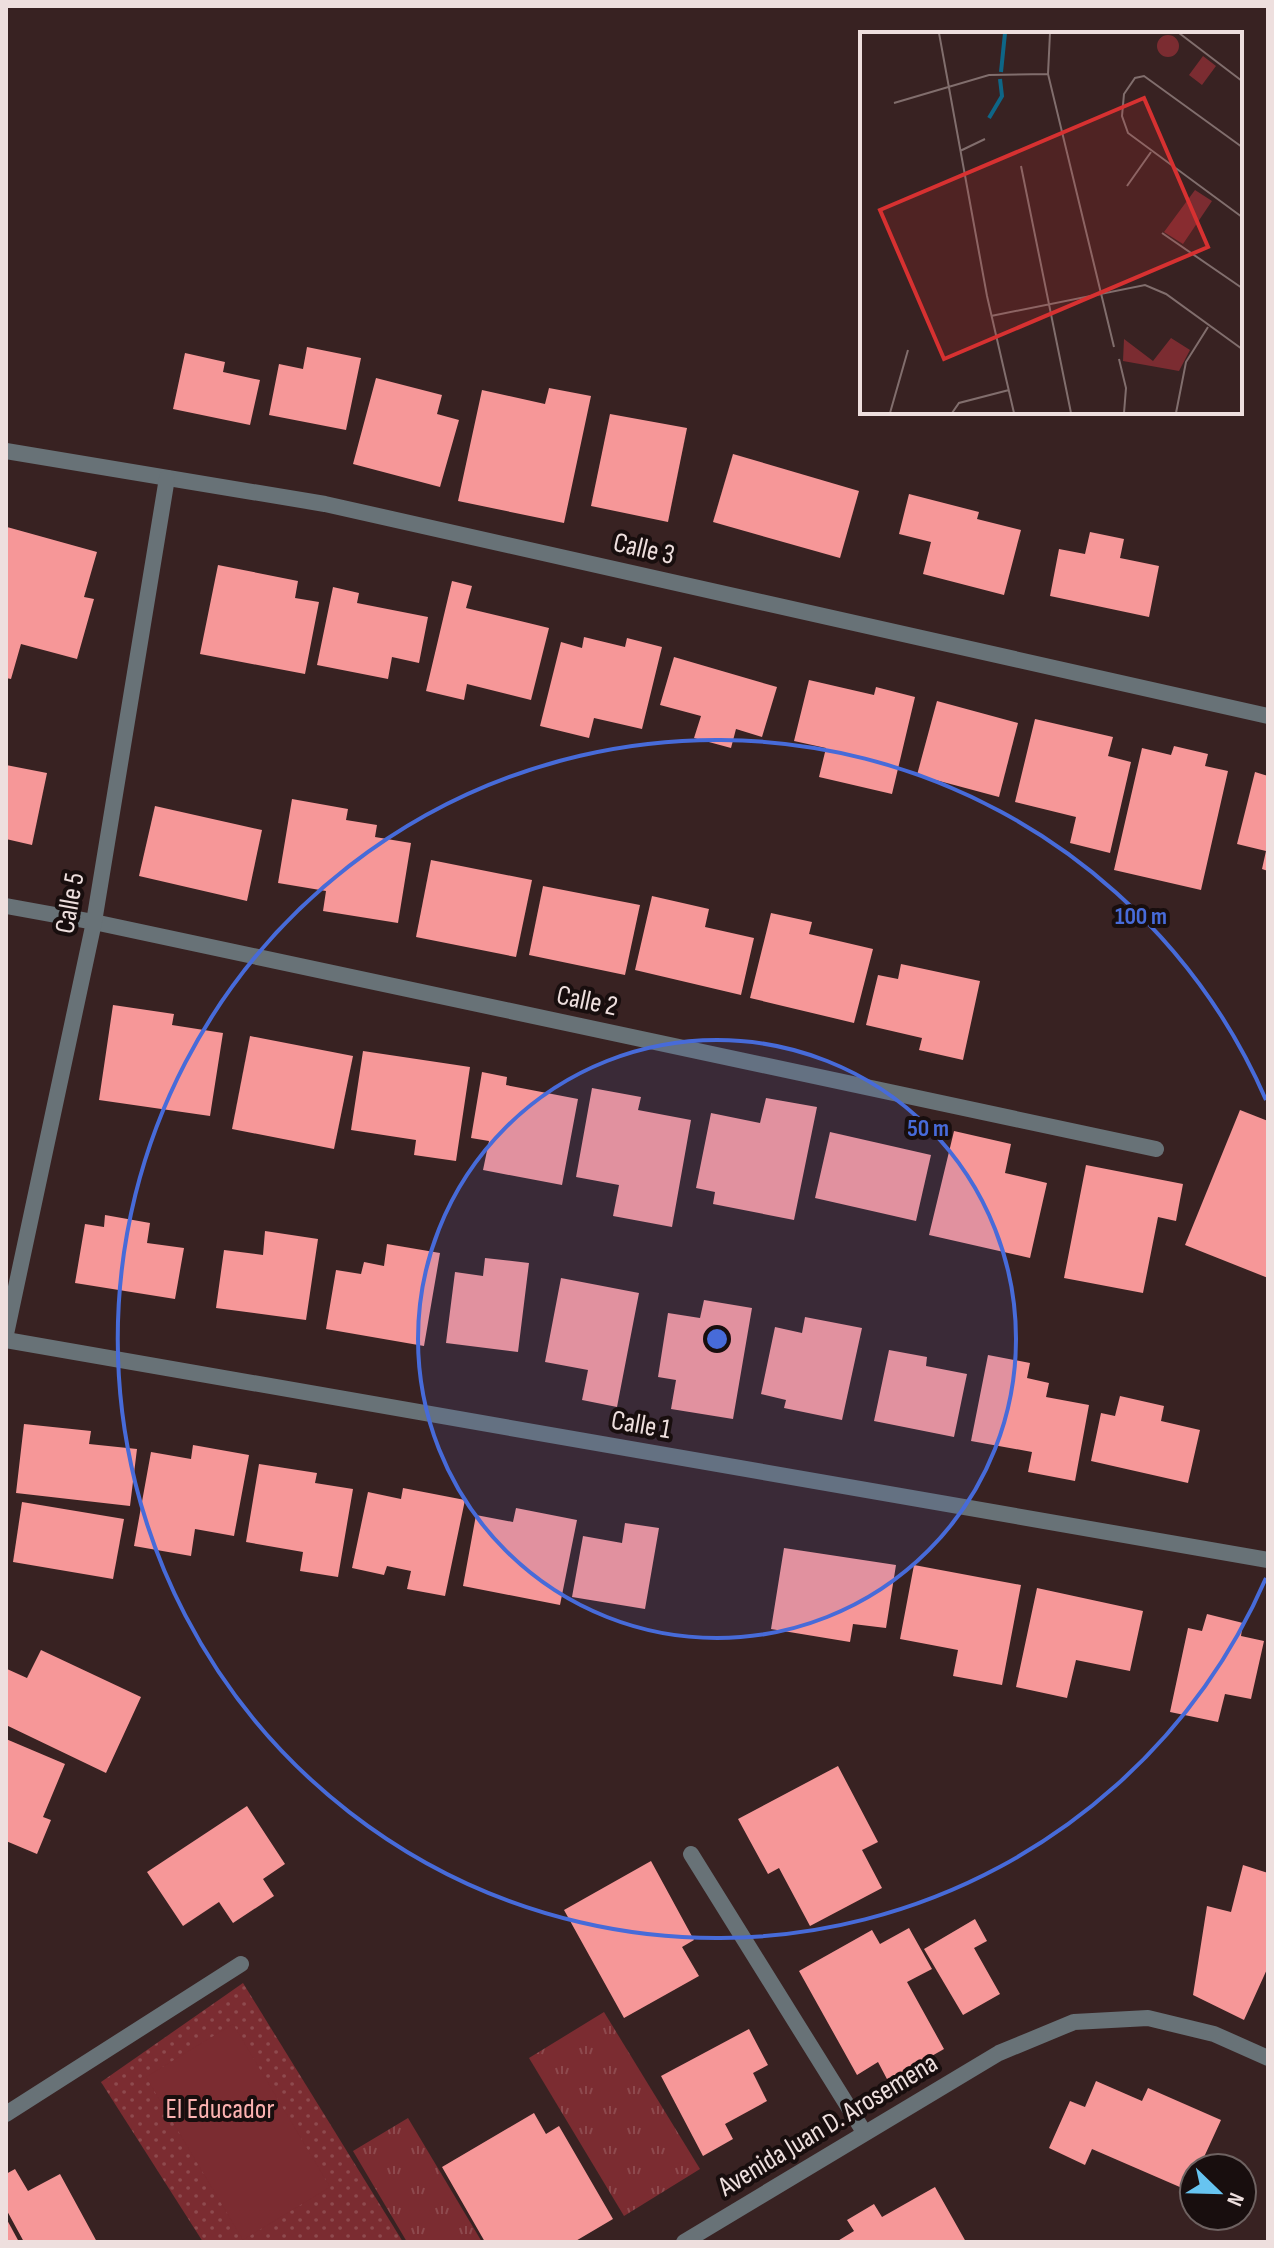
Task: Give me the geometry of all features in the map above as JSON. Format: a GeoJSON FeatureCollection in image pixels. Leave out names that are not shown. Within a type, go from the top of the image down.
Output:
{"type":"FeatureCollection","features":[{"type":"Feature","properties":{"kind":"street","name":"Calle 3"},"geometry":{"type":"LineString","coordinates":[[6,451],[325,504],[1268,716]]}},
{"type":"Feature","properties":{"kind":"street","name":"Calle 5"},"geometry":{"type":"LineString","coordinates":[[6,1334],[94,922],[167,478]]}},
{"type":"Feature","properties":{"kind":"street","name":"Calle 2"},"geometry":{"type":"LineString","coordinates":[[6,906],[94,922],[1156,1149]]}},
{"type":"Feature","properties":{"kind":"street","name":"Calle 1"},"geometry":{"type":"LineString","coordinates":[[6,1340],[1268,1560]]}},
{"type":"Feature","properties":{"kind":"street"},"geometry":{"type":"LineString","coordinates":[[691,1854],[864,2132]]}},
{"type":"Feature","properties":{"kind":"street"},"geometry":{"type":"LineString","coordinates":[[6,2114],[241,1964]]}},
{"type":"Feature","properties":{"kind":"street","name":"Avenida Juan D. Arosemena"},"geometry":{"type":"LineString","coordinates":[[684,2242],[999,2053],[1074,2022],[1148,2018],[1214,2034],[1268,2058]]}},
{"type":"Feature","properties":{"kind":"green space","name":"El Educador"},"geometry":{"type":"Polygon","coordinates":[[[243,1983],[403,2242],[203,2242],[101,2082],[243,1983]]]}},
{"type":"Feature","properties":{"kind":"green space"},"geometry":{"type":"Polygon","coordinates":[[[604,2012],[700,2169],[624,2216],[529,2058],[604,2012]]]}},
{"type":"Feature","properties":{"kind":"green space"},"geometry":{"type":"Polygon","coordinates":[[[233,2024],[330,2187],[243,2240],[146,2077],[233,2024]]]}},
{"type":"Feature","properties":{"kind":"green space"},"geometry":{"type":"Polygon","coordinates":[[[408,2118],[482,2242],[407,2242],[353,2151],[408,2118]]]}},
{"type":"Feature","properties":{"kind":"building"},"geometry":{"type":"Polygon","coordinates":[[[307,347],[361,358],[346,430],[269,415],[279,364],[303,369],[307,347]]]}},
{"type":"Feature","properties":{"kind":"building"},"geometry":{"type":"Polygon","coordinates":[[[185,353],[225,362],[223,372],[260,380],[250,425],[173,409],[185,353]]]}},
{"type":"Feature","properties":{"kind":"building"},"geometry":{"type":"Polygon","coordinates":[[[376,378],[442,395],[437,414],[459,420],[440,487],[353,464],[376,378]]]}},
{"type":"Feature","properties":{"kind":"building"},"geometry":{"type":"Polygon","coordinates":[[[549,388],[591,396],[564,523],[458,501],[482,390],[545,404],[549,388]]]}},
{"type":"Feature","properties":{"kind":"building"},"geometry":{"type":"Polygon","coordinates":[[[610,414],[687,428],[668,522],[591,506],[610,414]]]}},
{"type":"Feature","properties":{"kind":"building"},"geometry":{"type":"Polygon","coordinates":[[[733,454],[859,491],[840,558],[713,522],[733,454]]]}},
{"type":"Feature","properties":{"kind":"building"},"geometry":{"type":"Polygon","coordinates":[[[909,494],[979,512],[977,519],[1021,530],[1004,595],[923,574],[931,542],[899,534],[909,494]]]}},
{"type":"Feature","properties":{"kind":"building"},"geometry":{"type":"Polygon","coordinates":[[[7,527],[97,552],[84,597],[94,599],[77,659],[21,644],[11,679],[6,678],[7,527]]]}},
{"type":"Feature","properties":{"kind":"building"},"geometry":{"type":"Polygon","coordinates":[[[1090,532],[1124,539],[1120,558],[1159,566],[1149,617],[1050,596],[1059,549],[1085,554],[1090,532]]]}},
{"type":"Feature","properties":{"kind":"building"},"geometry":{"type":"Polygon","coordinates":[[[218,565],[298,581],[295,598],[319,602],[305,674],[200,654],[218,565]]]}},
{"type":"Feature","properties":{"kind":"building"},"geometry":{"type":"Polygon","coordinates":[[[452,581],[472,586],[466,608],[549,628],[531,700],[467,684],[464,700],[426,691],[452,581]]]}},
{"type":"Feature","properties":{"kind":"building"},"geometry":{"type":"Polygon","coordinates":[[[333,587],[359,593],[357,603],[428,617],[419,663],[392,657],[388,679],[317,665],[333,587]]]}},
{"type":"Feature","properties":{"kind":"building"},"geometry":{"type":"Polygon","coordinates":[[[584,637],[625,647],[627,638],[662,647],[642,729],[594,718],[589,738],[540,726],[561,642],[582,648],[584,637]]]}},
{"type":"Feature","properties":{"kind":"building"},"geometry":{"type":"Polygon","coordinates":[[[674,657],[777,687],[762,737],[736,729],[731,748],[694,738],[701,716],[660,705],[674,657]]]}},
{"type":"Feature","properties":{"kind":"building"},"geometry":{"type":"Polygon","coordinates":[[[809,680],[874,695],[876,687],[915,697],[892,794],[819,777],[826,748],[794,741],[809,680]]]}},
{"type":"Feature","properties":{"kind":"building"},"geometry":{"type":"Polygon","coordinates":[[[937,701],[1018,723],[999,797],[917,775],[937,701]]]}},
{"type":"Feature","properties":{"kind":"building"},"geometry":{"type":"Polygon","coordinates":[[[1035,719],[1113,737],[1108,756],[1131,762],[1110,853],[1070,843],[1076,817],[1015,802],[1035,719]]]}},
{"type":"Feature","properties":{"kind":"building"},"geometry":{"type":"Polygon","coordinates":[[[1174,746],[1208,754],[1205,766],[1228,771],[1201,890],[1114,870],[1142,748],[1171,755],[1174,746]]]}},
{"type":"Feature","properties":{"kind":"building"},"geometry":{"type":"Polygon","coordinates":[[[6,765],[47,773],[32,845],[6,839],[6,765]]]}},
{"type":"Feature","properties":{"kind":"building"},"geometry":{"type":"Polygon","coordinates":[[[1255,772],[1268,776],[1268,871],[1262,869],[1266,851],[1237,844],[1255,772]]]}},
{"type":"Feature","properties":{"kind":"building"},"geometry":{"type":"Polygon","coordinates":[[[292,799],[348,809],[346,820],[377,825],[375,837],[411,843],[398,923],[323,911],[326,891],[278,883],[292,799]]]}},
{"type":"Feature","properties":{"kind":"building"},"geometry":{"type":"Polygon","coordinates":[[[155,806],[262,830],[247,901],[139,876],[155,806]]]}},
{"type":"Feature","properties":{"kind":"building"},"geometry":{"type":"Polygon","coordinates":[[[431,860],[532,880],[516,957],[416,937],[431,860]]]}},
{"type":"Feature","properties":{"kind":"building"},"geometry":{"type":"Polygon","coordinates":[[[543,886],[640,905],[625,975],[529,955],[543,886]]]}},
{"type":"Feature","properties":{"kind":"building"},"geometry":{"type":"Polygon","coordinates":[[[652,896],[709,909],[705,927],[754,938],[741,995],[635,970],[652,896]]]}},
{"type":"Feature","properties":{"kind":"building"},"geometry":{"type":"Polygon","coordinates":[[[771,913],[812,922],[809,934],[873,949],[854,1023],[750,998],[771,913]]]}},
{"type":"Feature","properties":{"kind":"building"},"geometry":{"type":"Polygon","coordinates":[[[901,964],[980,981],[963,1060],[919,1050],[922,1038],[866,1025],[878,975],[898,979],[901,964]]]}},
{"type":"Feature","properties":{"kind":"building"},"geometry":{"type":"Polygon","coordinates":[[[113,1005],[174,1014],[172,1025],[223,1033],[210,1116],[99,1100],[113,1005]]]}},
{"type":"Feature","properties":{"kind":"building"},"geometry":{"type":"Polygon","coordinates":[[[250,1036],[353,1056],[334,1149],[232,1129],[250,1036]]]}},
{"type":"Feature","properties":{"kind":"building"},"geometry":{"type":"Polygon","coordinates":[[[363,1051],[470,1067],[456,1161],[414,1155],[416,1140],[351,1130],[363,1051]]]}},
{"type":"Feature","properties":{"kind":"building"},"geometry":{"type":"Polygon","coordinates":[[[482,1072],[507,1077],[506,1085],[578,1099],[562,1185],[483,1170],[489,1141],[471,1138],[482,1072]]]}},
{"type":"Feature","properties":{"kind":"building"},"geometry":{"type":"Polygon","coordinates":[[[592,1088],[641,1097],[638,1110],[691,1120],[672,1227],[613,1216],[619,1185],[576,1177],[592,1088]]]}},
{"type":"Feature","properties":{"kind":"building"},"geometry":{"type":"Polygon","coordinates":[[[766,1098],[817,1107],[794,1220],[713,1204],[715,1192],[696,1188],[711,1113],[760,1123],[766,1098]]]}},
{"type":"Feature","properties":{"kind":"building"},"geometry":{"type":"Polygon","coordinates":[[[1240,1110],[1268,1121],[1268,1278],[1185,1245],[1240,1110]]]}},
{"type":"Feature","properties":{"kind":"building"},"geometry":{"type":"Polygon","coordinates":[[[954,1131],[1011,1144],[1005,1173],[1047,1183],[1030,1258],[929,1235],[954,1131]]]}},
{"type":"Feature","properties":{"kind":"building"},"geometry":{"type":"Polygon","coordinates":[[[830,1132],[931,1155],[916,1221],[815,1198],[830,1132]]]}},
{"type":"Feature","properties":{"kind":"building"},"geometry":{"type":"Polygon","coordinates":[[[1086,1165],[1183,1184],[1176,1221],[1158,1217],[1143,1293],[1064,1278],[1086,1165]]]}},
{"type":"Feature","properties":{"kind":"building"},"geometry":{"type":"Polygon","coordinates":[[[105,1215],[150,1223],[147,1243],[184,1248],[175,1299],[75,1283],[85,1224],[104,1227],[105,1215]]]}},
{"type":"Feature","properties":{"kind":"building"},"geometry":{"type":"Polygon","coordinates":[[[265,1231],[318,1239],[306,1320],[216,1308],[224,1250],[263,1255],[265,1231]]]}},
{"type":"Feature","properties":{"kind":"building"},"geometry":{"type":"Polygon","coordinates":[[[387,1244],[440,1253],[424,1346],[326,1329],[336,1270],[361,1274],[364,1262],[384,1266],[387,1244]]]}},
{"type":"Feature","properties":{"kind":"building"},"geometry":{"type":"Polygon","coordinates":[[[485,1258],[529,1263],[518,1352],[446,1343],[455,1272],[483,1276],[485,1258]]]}},
{"type":"Feature","properties":{"kind":"building"},"geometry":{"type":"Polygon","coordinates":[[[561,1278],[639,1293],[617,1407],[582,1400],[588,1370],[545,1362],[561,1278]]]}},
{"type":"Feature","properties":{"kind":"building"},"geometry":{"type":"Polygon","coordinates":[[[704,1300],[752,1308],[733,1419],[671,1409],[676,1380],[658,1377],[668,1313],[700,1318],[704,1300]]]}},
{"type":"Feature","properties":{"kind":"building"},"geometry":{"type":"Polygon","coordinates":[[[805,1317],[862,1328],[842,1420],[784,1408],[786,1400],[761,1394],[775,1327],[802,1333],[805,1317]]]}},
{"type":"Feature","properties":{"kind":"building"},"geometry":{"type":"Polygon","coordinates":[[[889,1350],[927,1357],[926,1366],[967,1374],[954,1437],[874,1421],[889,1350]]]}},
{"type":"Feature","properties":{"kind":"building"},"geometry":{"type":"Polygon","coordinates":[[[988,1355],[1030,1363],[1027,1378],[1049,1383],[1046,1397],[1089,1405],[1075,1481],[1028,1472],[1032,1452],[971,1441],[988,1355]]]}},
{"type":"Feature","properties":{"kind":"building"},"geometry":{"type":"Polygon","coordinates":[[[1120,1396],[1164,1406],[1161,1421],[1200,1430],[1188,1483],[1091,1461],[1101,1413],[1115,1416],[1120,1396]]]}},
{"type":"Feature","properties":{"kind":"building"},"geometry":{"type":"Polygon","coordinates":[[[24,1424],[91,1431],[89,1444],[137,1449],[130,1506],[16,1493],[24,1424]]]}},
{"type":"Feature","properties":{"kind":"building"},"geometry":{"type":"Polygon","coordinates":[[[193,1445],[249,1455],[234,1536],[195,1529],[191,1556],[134,1546],[151,1452],[191,1459],[193,1445]]]}},
{"type":"Feature","properties":{"kind":"building"},"geometry":{"type":"Polygon","coordinates":[[[259,1464],[317,1473],[315,1483],[353,1489],[338,1577],[300,1571],[303,1552],[246,1542],[259,1464]]]}},
{"type":"Feature","properties":{"kind":"building"},"geometry":{"type":"Polygon","coordinates":[[[403,1488],[465,1500],[445,1596],[407,1589],[411,1571],[387,1566],[384,1575],[352,1568],[368,1492],[401,1499],[403,1488]]]}},
{"type":"Feature","properties":{"kind":"building"},"geometry":{"type":"Polygon","coordinates":[[[22,1502],[124,1519],[113,1579],[13,1562],[22,1502]]]}},
{"type":"Feature","properties":{"kind":"building"},"geometry":{"type":"Polygon","coordinates":[[[516,1508],[577,1520],[560,1605],[463,1586],[476,1515],[513,1522],[516,1508]]]}},
{"type":"Feature","properties":{"kind":"building"},"geometry":{"type":"Polygon","coordinates":[[[625,1523],[659,1528],[645,1609],[572,1597],[583,1536],[622,1543],[625,1523]]]}},
{"type":"Feature","properties":{"kind":"building"},"geometry":{"type":"Polygon","coordinates":[[[784,1548],[896,1565],[886,1628],[853,1624],[850,1642],[771,1629],[784,1548]]]}},
{"type":"Feature","properties":{"kind":"building"},"geometry":{"type":"Polygon","coordinates":[[[914,1565],[1021,1585],[1002,1685],[953,1676],[958,1650],[900,1639],[914,1565]]]}},
{"type":"Feature","properties":{"kind":"building"},"geometry":{"type":"Polygon","coordinates":[[[1037,1588],[1143,1611],[1130,1671],[1076,1660],[1067,1698],[1016,1687],[1037,1588]]]}},
{"type":"Feature","properties":{"kind":"building"},"geometry":{"type":"Polygon","coordinates":[[[1207,1614],[1243,1623],[1241,1636],[1264,1641],[1251,1699],[1225,1694],[1218,1722],[1170,1712],[1188,1628],[1202,1631],[1207,1614]]]}},
{"type":"Feature","properties":{"kind":"building"},"geometry":{"type":"Polygon","coordinates":[[[41,1650],[141,1697],[106,1773],[6,1725],[7,1669],[27,1678],[41,1650]]]}},
{"type":"Feature","properties":{"kind":"building"},"geometry":{"type":"Polygon","coordinates":[[[6,1739],[65,1764],[43,1817],[51,1820],[37,1854],[6,1841],[6,1739]]]}},
{"type":"Feature","properties":{"kind":"building"},"geometry":{"type":"Polygon","coordinates":[[[838,1766],[878,1842],[862,1850],[882,1888],[810,1926],[779,1868],[768,1874],[738,1819],[838,1766]]]}},
{"type":"Feature","properties":{"kind":"building"},"geometry":{"type":"Polygon","coordinates":[[[247,1806],[285,1864],[263,1879],[274,1896],[233,1923],[219,1902],[183,1926],[147,1872],[247,1806]]]}},
{"type":"Feature","properties":{"kind":"building"},"geometry":{"type":"Polygon","coordinates":[[[651,1861],[694,1940],[682,1947],[699,1976],[624,2018],[564,1910],[651,1861]]]}},
{"type":"Feature","properties":{"kind":"building"},"geometry":{"type":"Polygon","coordinates":[[[1243,1865],[1268,1873],[1268,1967],[1244,2020],[1193,1995],[1207,1906],[1231,1912],[1243,1865]]]}},
{"type":"Feature","properties":{"kind":"building"},"geometry":{"type":"Polygon","coordinates":[[[975,1919],[987,1941],[974,1948],[1000,1994],[963,2015],[924,1949],[975,1919]]]}},
{"type":"Feature","properties":{"kind":"building"},"geometry":{"type":"Polygon","coordinates":[[[909,1928],[932,1969],[907,1982],[944,2049],[888,2081],[878,2062],[857,2075],[799,1971],[872,1930],[880,1944],[909,1928]]]}},
{"type":"Feature","properties":{"kind":"building"},"geometry":{"type":"Polygon","coordinates":[[[749,2029],[768,2065],[753,2073],[767,2101],[725,2124],[733,2139],[703,2156],[661,2076],[749,2029]]]}},
{"type":"Feature","properties":{"kind":"building"},"geometry":{"type":"Polygon","coordinates":[[[1096,2081],[1142,2101],[1148,2088],[1221,2120],[1206,2152],[1178,2152],[1178,2186],[1092,2149],[1085,2165],[1049,2148],[1070,2101],[1085,2107],[1096,2081]]]}},
{"type":"Feature","properties":{"kind":"building"},"geometry":{"type":"Polygon","coordinates":[[[534,2113],[546,2134],[559,2126],[613,2219],[574,2242],[485,2242],[442,2167],[534,2113]]]}},
{"type":"Feature","properties":{"kind":"building"},"geometry":{"type":"Polygon","coordinates":[[[15,2169],[28,2191],[60,2174],[97,2242],[24,2242],[6,2209],[6,2174],[15,2169]]]}},
{"type":"Feature","properties":{"kind":"building"},"geometry":{"type":"Polygon","coordinates":[[[935,2187],[966,2242],[836,2242],[854,2231],[847,2220],[874,2204],[882,2217],[935,2187]]]}},
{"type":"Feature","properties":{"kind":"building"},"geometry":{"type":"Polygon","coordinates":[[[6,2218],[19,2242],[6,2242],[6,2218]]]}}]}
